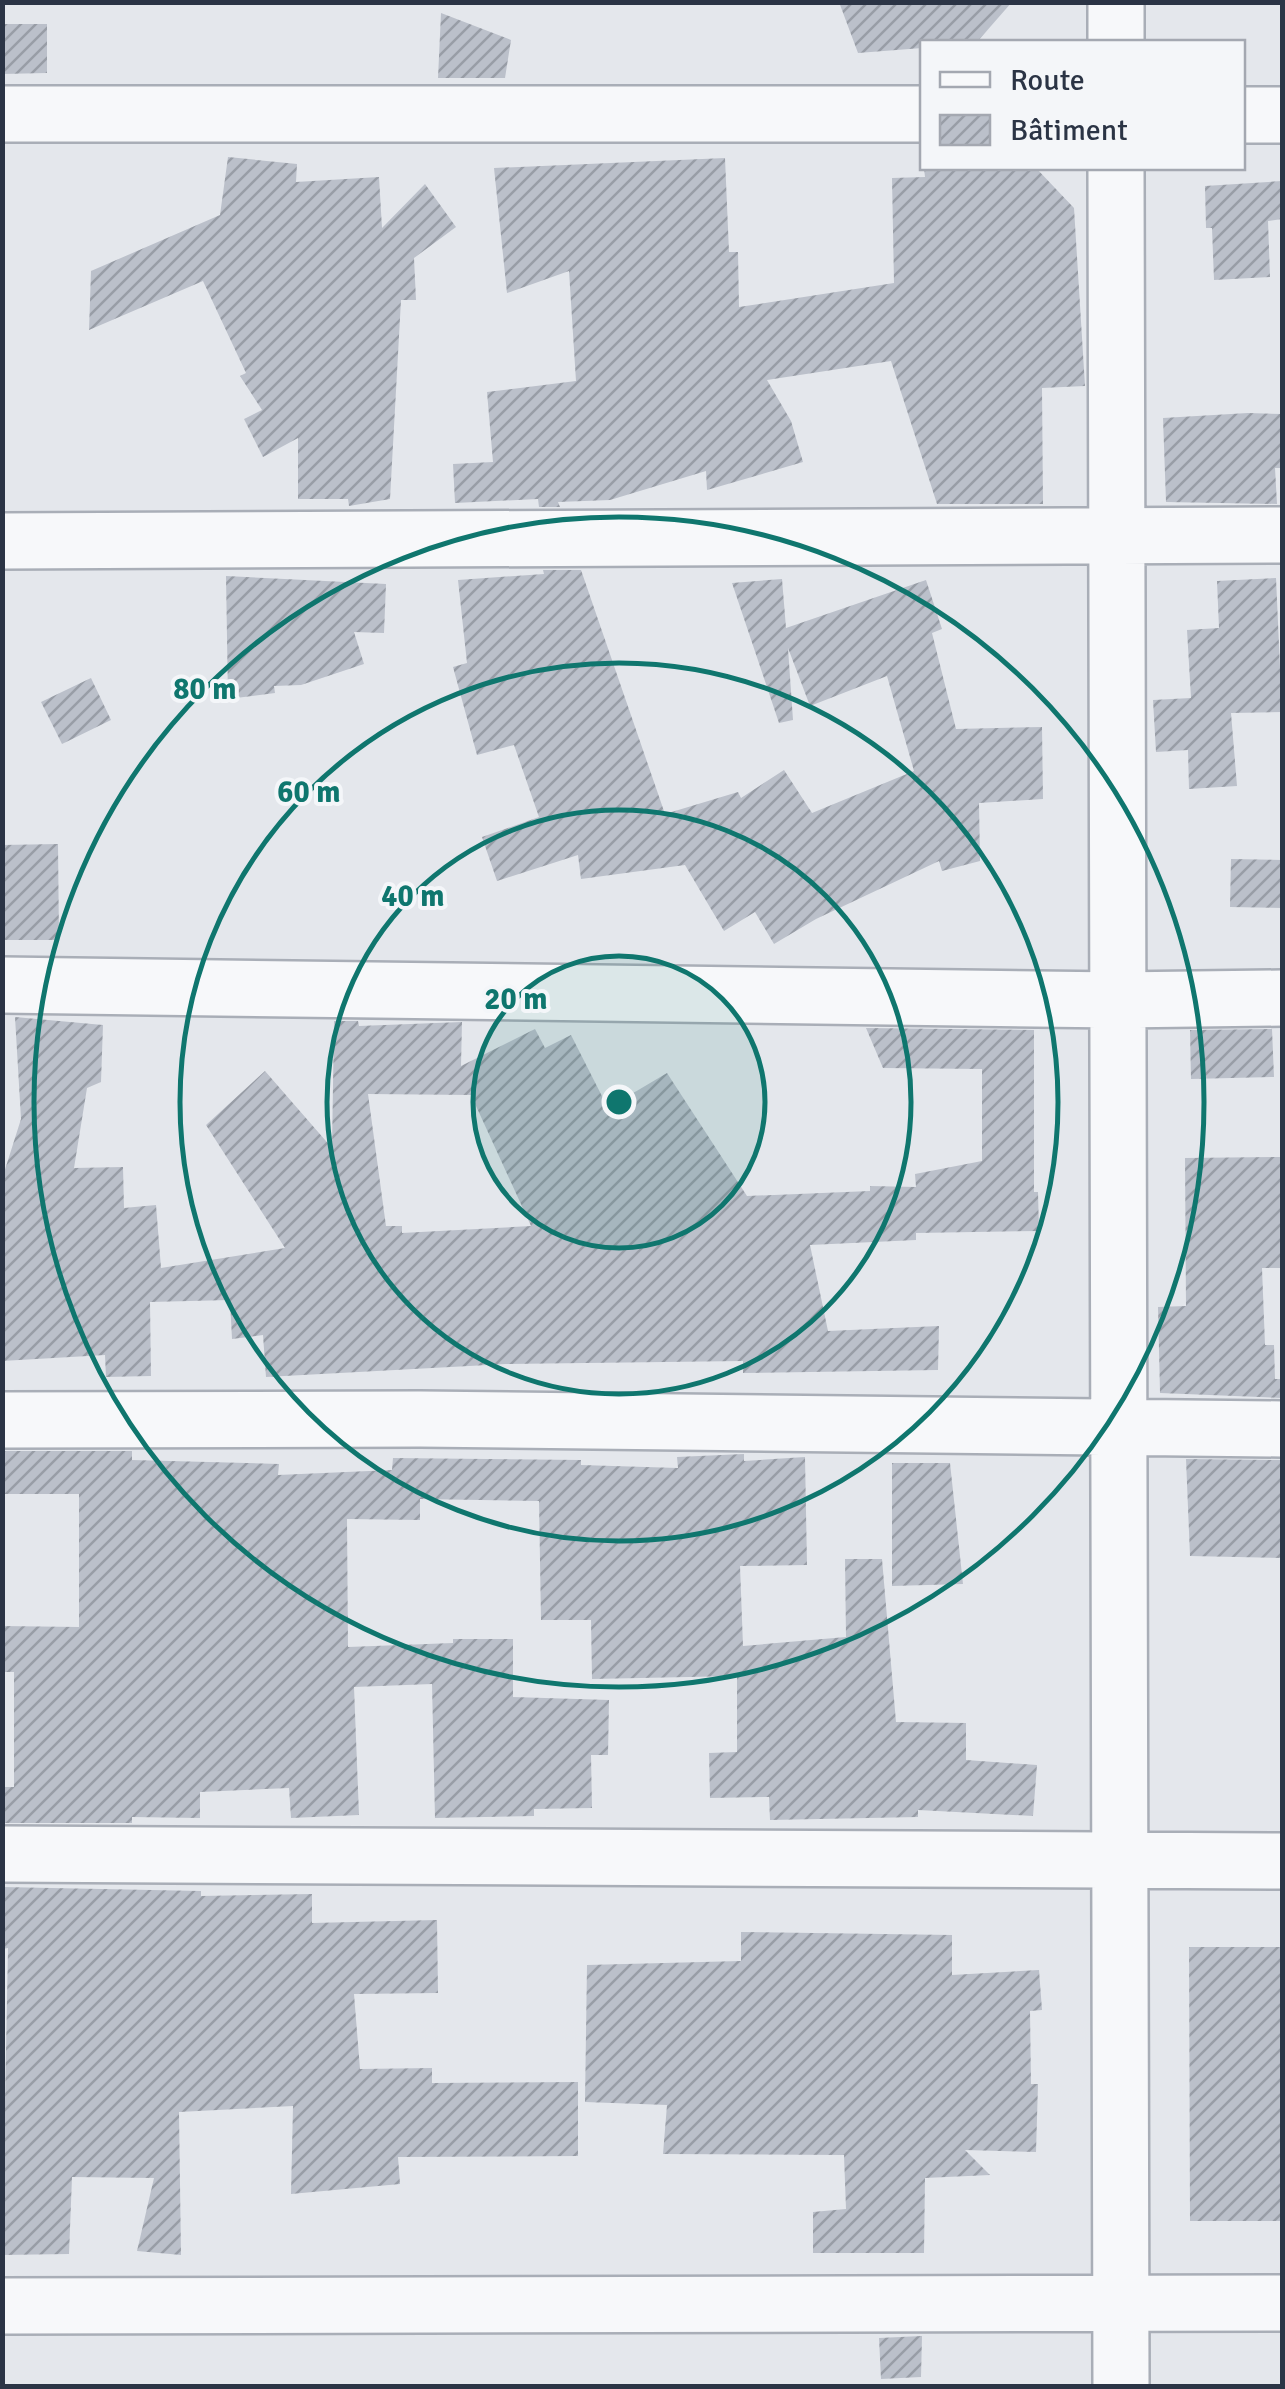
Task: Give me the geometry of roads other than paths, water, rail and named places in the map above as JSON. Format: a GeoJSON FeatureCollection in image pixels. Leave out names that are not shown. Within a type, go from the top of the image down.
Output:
{"type":"FeatureCollection","features":[{"type":"Feature","properties":{"kind":"street"},"geometry":{"type":"LineString","coordinates":[[1116,2],[1116,40]]}},
{"type":"Feature","properties":{"kind":"street"},"geometry":{"type":"LineString","coordinates":[[2,114],[920,114]]}},
{"type":"Feature","properties":{"kind":"street"},"geometry":{"type":"LineString","coordinates":[[1245,114],[1282,114]]}},
{"type":"Feature","properties":{"kind":"street"},"geometry":{"type":"LineString","coordinates":[[1116,170],[1122,2386]]}},
{"type":"Feature","properties":{"kind":"street"},"geometry":{"type":"LineString","coordinates":[[2,540],[1282,535]]}},
{"type":"Feature","properties":{"kind":"street"},"geometry":{"type":"LineString","coordinates":[[2,985],[1118,1000],[1282,998]]}},
{"type":"Feature","properties":{"kind":"street"},"geometry":{"type":"LineString","coordinates":[[2,1420],[420,1419],[1282,1429]]}},
{"type":"Feature","properties":{"kind":"street"},"geometry":{"type":"LineString","coordinates":[[2,1854],[1282,1861]]}},
{"type":"Feature","properties":{"kind":"street"},"geometry":{"type":"LineString","coordinates":[[2,2306],[1282,2304]]}}]}
